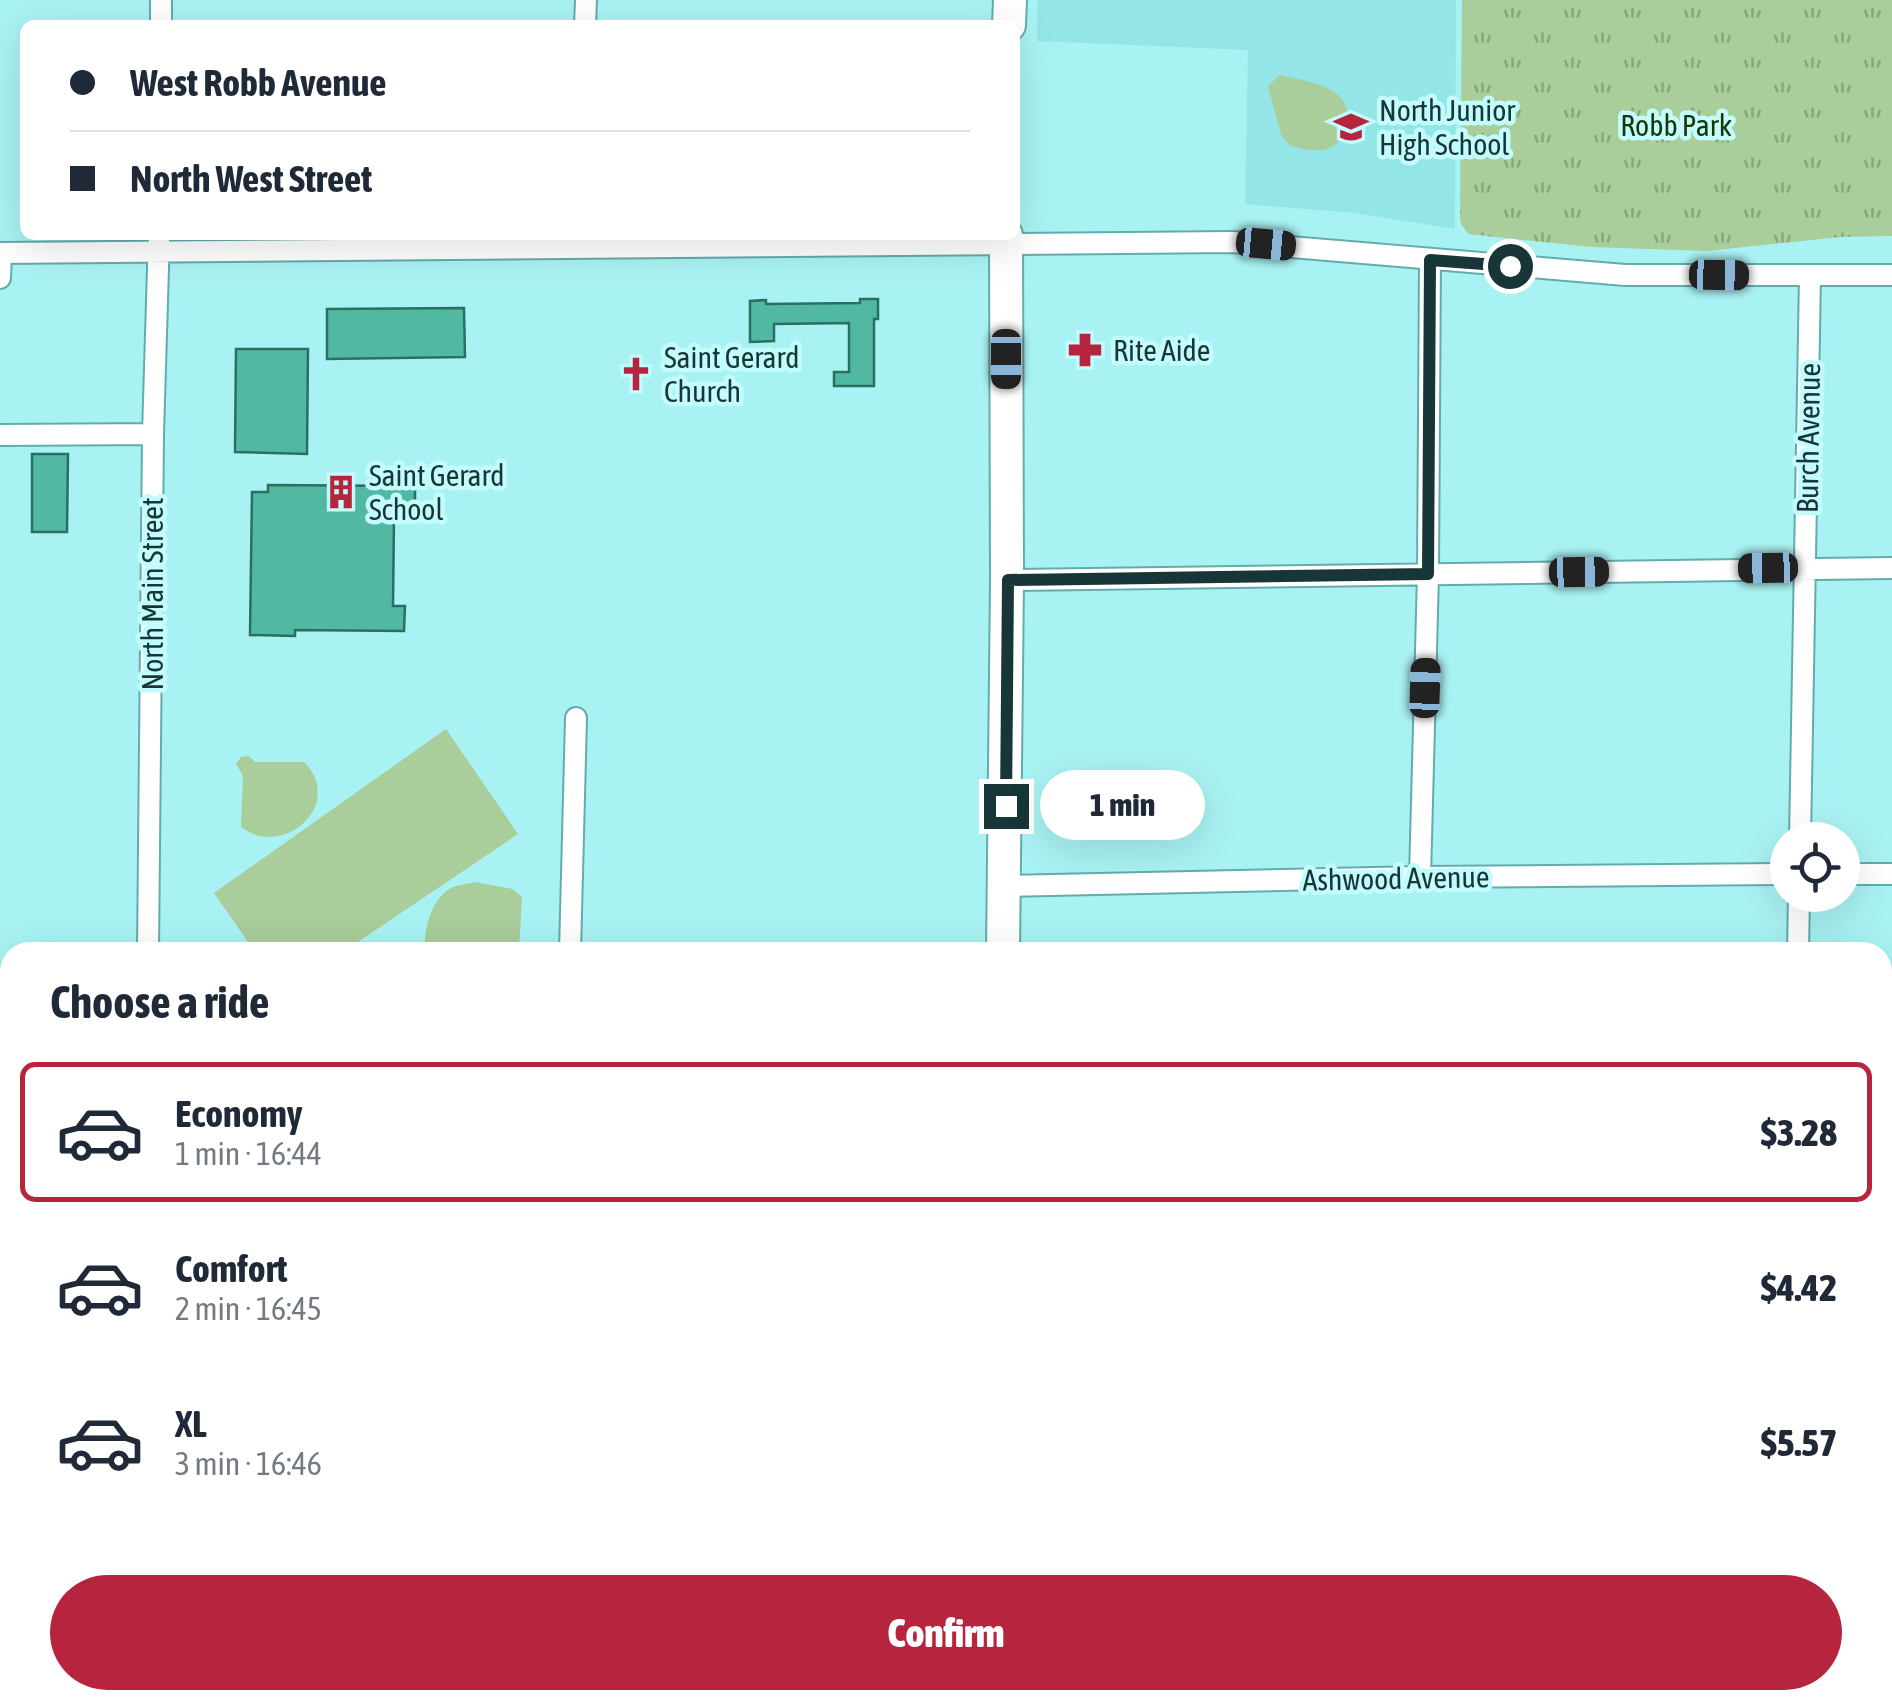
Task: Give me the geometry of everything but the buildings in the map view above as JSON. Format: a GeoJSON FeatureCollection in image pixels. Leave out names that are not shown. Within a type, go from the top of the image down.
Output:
{"type":"FeatureCollection","features":[{"type":"Feature","properties":{"kind":"main road"},"geometry":{"type":"LineString","coordinates":[[1003,942],[1008,580],[1006,240]]}},
{"type":"Feature","properties":{"kind":"street"},"geometry":{"type":"LineString","coordinates":[[1020,239],[1249,243],[1625,275],[1892,275]]}},
{"type":"Feature","properties":{"kind":"street"},"geometry":{"type":"LineString","coordinates":[[0,278],[0,253],[159,242],[792,240]]}},
{"type":"Feature","properties":{"kind":"street","name":"North Main Street"},"geometry":{"type":"LineString","coordinates":[[148,942],[153,434],[159,242]]}},
{"type":"Feature","properties":{"kind":"street"},"geometry":{"type":"LineString","coordinates":[[1420,877],[1428,574],[1430,260]]}},
{"type":"Feature","properties":{"kind":"street","name":"Burch Avenue"},"geometry":{"type":"LineString","coordinates":[[1800,822],[1810,276]]}},
{"type":"Feature","properties":{"kind":"street"},"geometry":{"type":"LineString","coordinates":[[0,434],[153,434]]}},
{"type":"Feature","properties":{"kind":"street"},"geometry":{"type":"LineString","coordinates":[[1008,580],[1892,568]]}},
{"type":"Feature","properties":{"kind":"street"},"geometry":{"type":"LineString","coordinates":[[570,942],[576,718]]}},
{"type":"Feature","properties":{"kind":"street","name":"Ashwood Avenue"},"geometry":{"type":"LineString","coordinates":[[1005,886],[1770,874]]}},
{"type":"Feature","properties":{"kind":"street"},"geometry":{"type":"LineString","coordinates":[[1860,874],[1892,874]]}},
{"type":"Feature","properties":{"kind":"street"},"geometry":{"type":"LineString","coordinates":[[1798,942],[1799,912]]}},
{"type":"Feature","properties":{"kind":"shaded area","name":"North Junior High School"},"geometry":{"type":"Polygon","coordinates":[[[1037,0],[1456,0],[1455,229],[1355,213],[1245,204],[1248,50],[1037,41],[1037,0]]]}},
{"type":"Feature","properties":{"kind":"green space","name":"Robb Park"},"geometry":{"type":"Polygon","coordinates":[[[1462,0],[1892,0],[1892,236],[1840,237],[1707,251],[1591,247],[1468,234],[1460,216],[1462,0]]]}},
{"type":"Feature","properties":{"kind":"green space"},"geometry":{"type":"Polygon","coordinates":[[[1280,75],[1326,88],[1344,102],[1347,124],[1336,144],[1325,149],[1305,149],[1291,146],[1281,135],[1268,86],[1280,75]]]}},
{"type":"Feature","properties":{"kind":"green space"},"geometry":{"type":"Polygon","coordinates":[[[446,729],[518,834],[358,942],[248,942],[214,893],[446,729]]]}},
{"type":"Feature","properties":{"kind":"green space"},"geometry":{"type":"Polygon","coordinates":[[[249,756],[255,762],[304,762],[315,778],[318,795],[314,810],[304,823],[274,837],[257,835],[241,827],[243,776],[236,764],[241,757],[249,756]]]}},
{"type":"Feature","properties":{"kind":"green space"},"geometry":{"type":"Polygon","coordinates":[[[475,882],[513,889],[522,897],[520,942],[426,942],[433,908],[451,888],[475,882]]]}},
{"type":"Feature","properties":{"kind":"place","name":"North Junior High School"},"geometry":{"type":"Point","coordinates":[1351,127]}},
{"type":"Feature","properties":{"kind":"place","name":"Rite Aide"},"geometry":{"type":"Point","coordinates":[1085,350]}},
{"type":"Feature","properties":{"kind":"place","name":"Saint Gerard Church"},"geometry":{"type":"Point","coordinates":[636,374]}},
{"type":"Feature","properties":{"kind":"place","name":"Saint Gerard School"},"geometry":{"type":"Point","coordinates":[341,492]}},
{"type":"Feature","properties":{"kind":"route"},"geometry":{"type":"LineString","coordinates":[[1006,806],[1008,580],[1428,574],[1430,260],[1510,266]]}}]}
